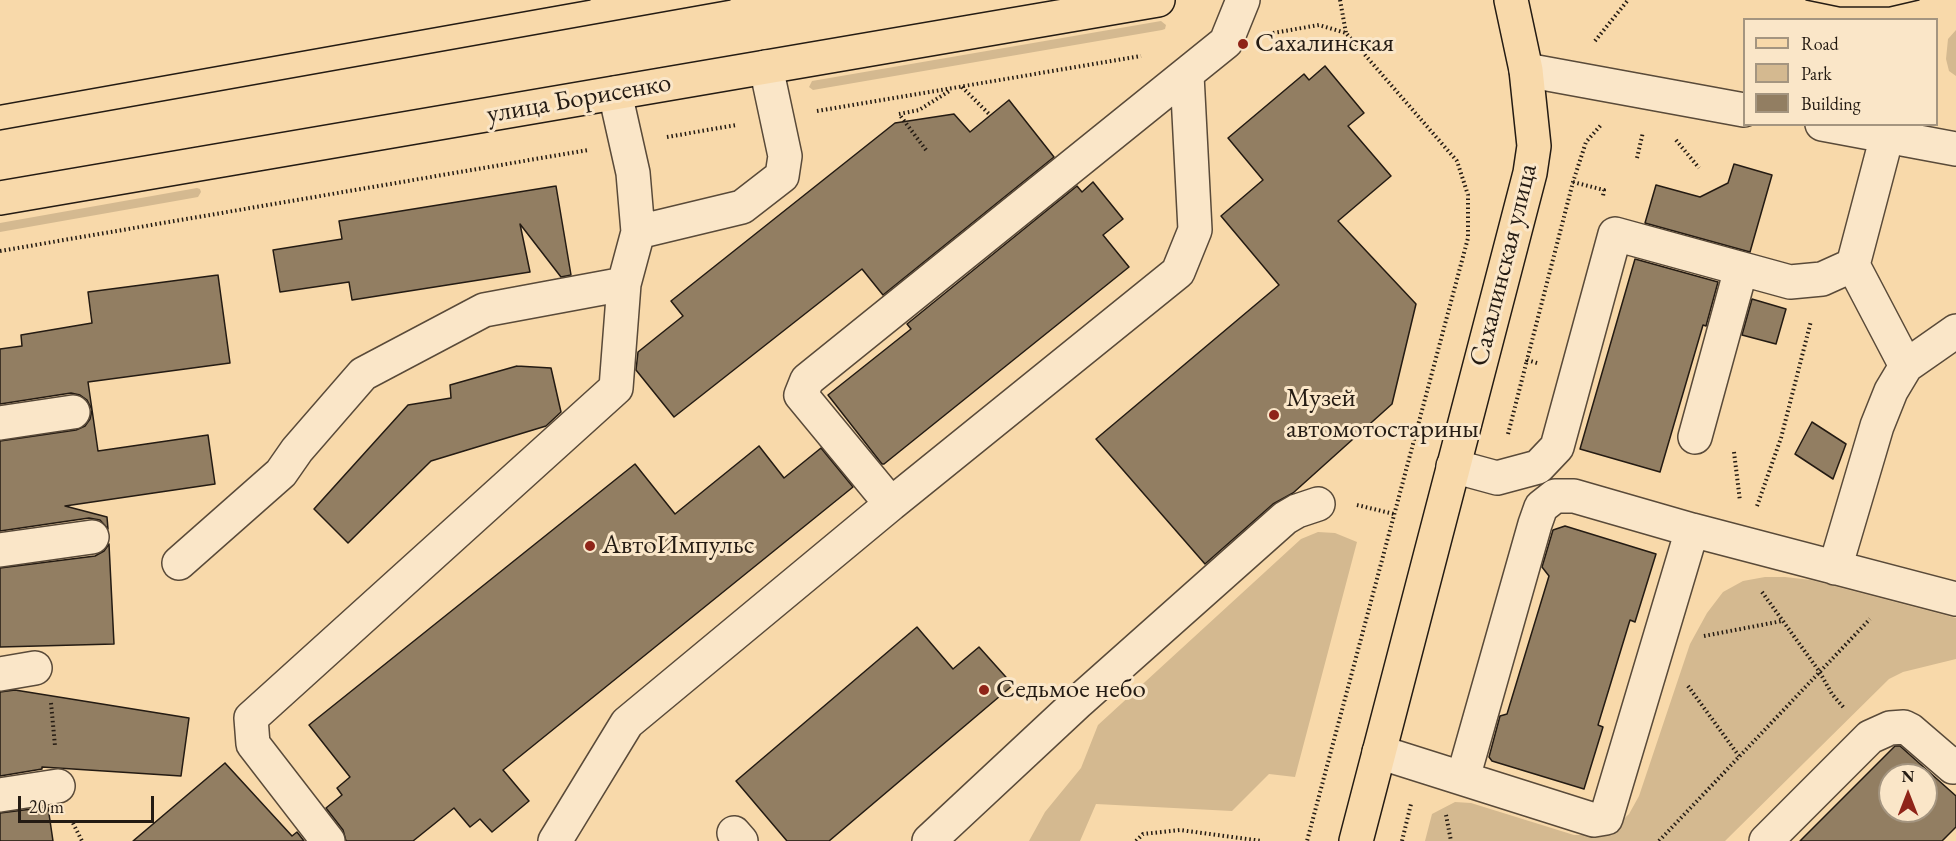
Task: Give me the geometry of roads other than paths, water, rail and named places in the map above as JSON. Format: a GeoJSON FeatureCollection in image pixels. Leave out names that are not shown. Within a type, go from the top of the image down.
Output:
{"type":"FeatureCollection","features":[{"type":"Feature","properties":{"kind":"main road","name":"улица Борисенко"},"geometry":{"type":"LineString","coordinates":[[0,198],[1158,0]]}},
{"type":"Feature","properties":{"kind":"main road","name":"Сахалинская улица"},"geometry":{"type":"LineString","coordinates":[[1356,841],[1530,173],[1534,146],[1526,70],[1511,0]]}},
{"type":"Feature","properties":{"kind":"lane"},"geometry":{"type":"LineString","coordinates":[[891,504],[801,395],[807,380],[1226,42],[1243,0]]}},
{"type":"Feature","properties":{"kind":"lane"},"geometry":{"type":"LineString","coordinates":[[638,232],[742,207],[782,176],[785,156],[766,67]]}},
{"type":"Feature","properties":{"kind":"lane"},"geometry":{"type":"LineString","coordinates":[[1526,70],[1743,110]]}},
{"type":"Feature","properties":{"kind":"lane"},"geometry":{"type":"LineString","coordinates":[[555,841],[627,723],[891,504],[1178,272],[1195,230],[1187,75]]}},
{"type":"Feature","properties":{"kind":"lane"},"geometry":{"type":"LineString","coordinates":[[328,841],[253,744],[251,718],[616,388],[624,284],[638,232],[633,173],[615,93]]}},
{"type":"Feature","properties":{"kind":"lane"},"geometry":{"type":"LineString","coordinates":[[1833,126],[1956,149]]}},
{"type":"Feature","properties":{"kind":"lane"},"geometry":{"type":"LineString","coordinates":[[1887,136],[1853,265],[1906,366]]}},
{"type":"Feature","properties":{"kind":"lane"},"geometry":{"type":"LineString","coordinates":[[1454,466],[1497,478],[1538,467],[1557,447],[1615,234],[1790,282],[1822,279],[1853,265]]}},
{"type":"Feature","properties":{"kind":"lane"},"geometry":{"type":"LineString","coordinates":[[1699,422],[1741,268]]}},
{"type":"Feature","properties":{"kind":"lane"},"geometry":{"type":"LineString","coordinates":[[179,563],[281,473],[297,450],[363,374],[484,310],[624,284]]}},
{"type":"Feature","properties":{"kind":"lane"},"geometry":{"type":"LineString","coordinates":[[1834,568],[1877,426],[1891,391],[1906,366],[1956,331]]}},
{"type":"Feature","properties":{"kind":"lane"},"geometry":{"type":"LineString","coordinates":[[0,423],[73,412]]}},
{"type":"Feature","properties":{"kind":"lane"},"geometry":{"type":"LineString","coordinates":[[1463,778],[1541,507],[1555,496],[1574,496],[1692,530],[1956,599]]}},
{"type":"Feature","properties":{"kind":"lane"},"geometry":{"type":"LineString","coordinates":[[929,841],[1077,703],[1285,518],[1318,504]]}},
{"type":"Feature","properties":{"kind":"lane"},"geometry":{"type":"LineString","coordinates":[[1379,752],[1594,820],[1606,818],[1692,530]]}},
{"type":"Feature","properties":{"kind":"lane"},"geometry":{"type":"LineString","coordinates":[[0,550],[92,537]]}},
{"type":"Feature","properties":{"kind":"lane"},"geometry":{"type":"LineString","coordinates":[[0,674],[35,668]]}},
{"type":"Feature","properties":{"kind":"lane"},"geometry":{"type":"LineString","coordinates":[[1766,841],[1870,737],[1890,728],[1910,730],[1955,767]]}},
{"type":"Feature","properties":{"kind":"lane"},"geometry":{"type":"LineString","coordinates":[[0,795],[58,786]]}},
{"type":"Feature","properties":{"kind":"tram line"},"geometry":{"type":"LineString","coordinates":[[0,105],[590,0]]}},
{"type":"Feature","properties":{"kind":"tram line"},"geometry":{"type":"LineString","coordinates":[[0,130],[730,0]]}},
{"type":"Feature","properties":{"kind":"tram line"},"geometry":{"type":"LineString","coordinates":[[1806,0],[1840,7],[1889,7],[1919,0]]}},
{"type":"Feature","properties":{"kind":"place","name":"Сахалинская"},"geometry":{"type":"Point","coordinates":[1243,44]}},
{"type":"Feature","properties":{"kind":"place","name":"Музей автомотостарины"},"geometry":{"type":"Point","coordinates":[1274,415]}},
{"type":"Feature","properties":{"kind":"place","name":"АвтоИмпульс"},"geometry":{"type":"Point","coordinates":[590,546]}},
{"type":"Feature","properties":{"kind":"place","name":"Седьмое небо"},"geometry":{"type":"Point","coordinates":[984,690]}}]}
